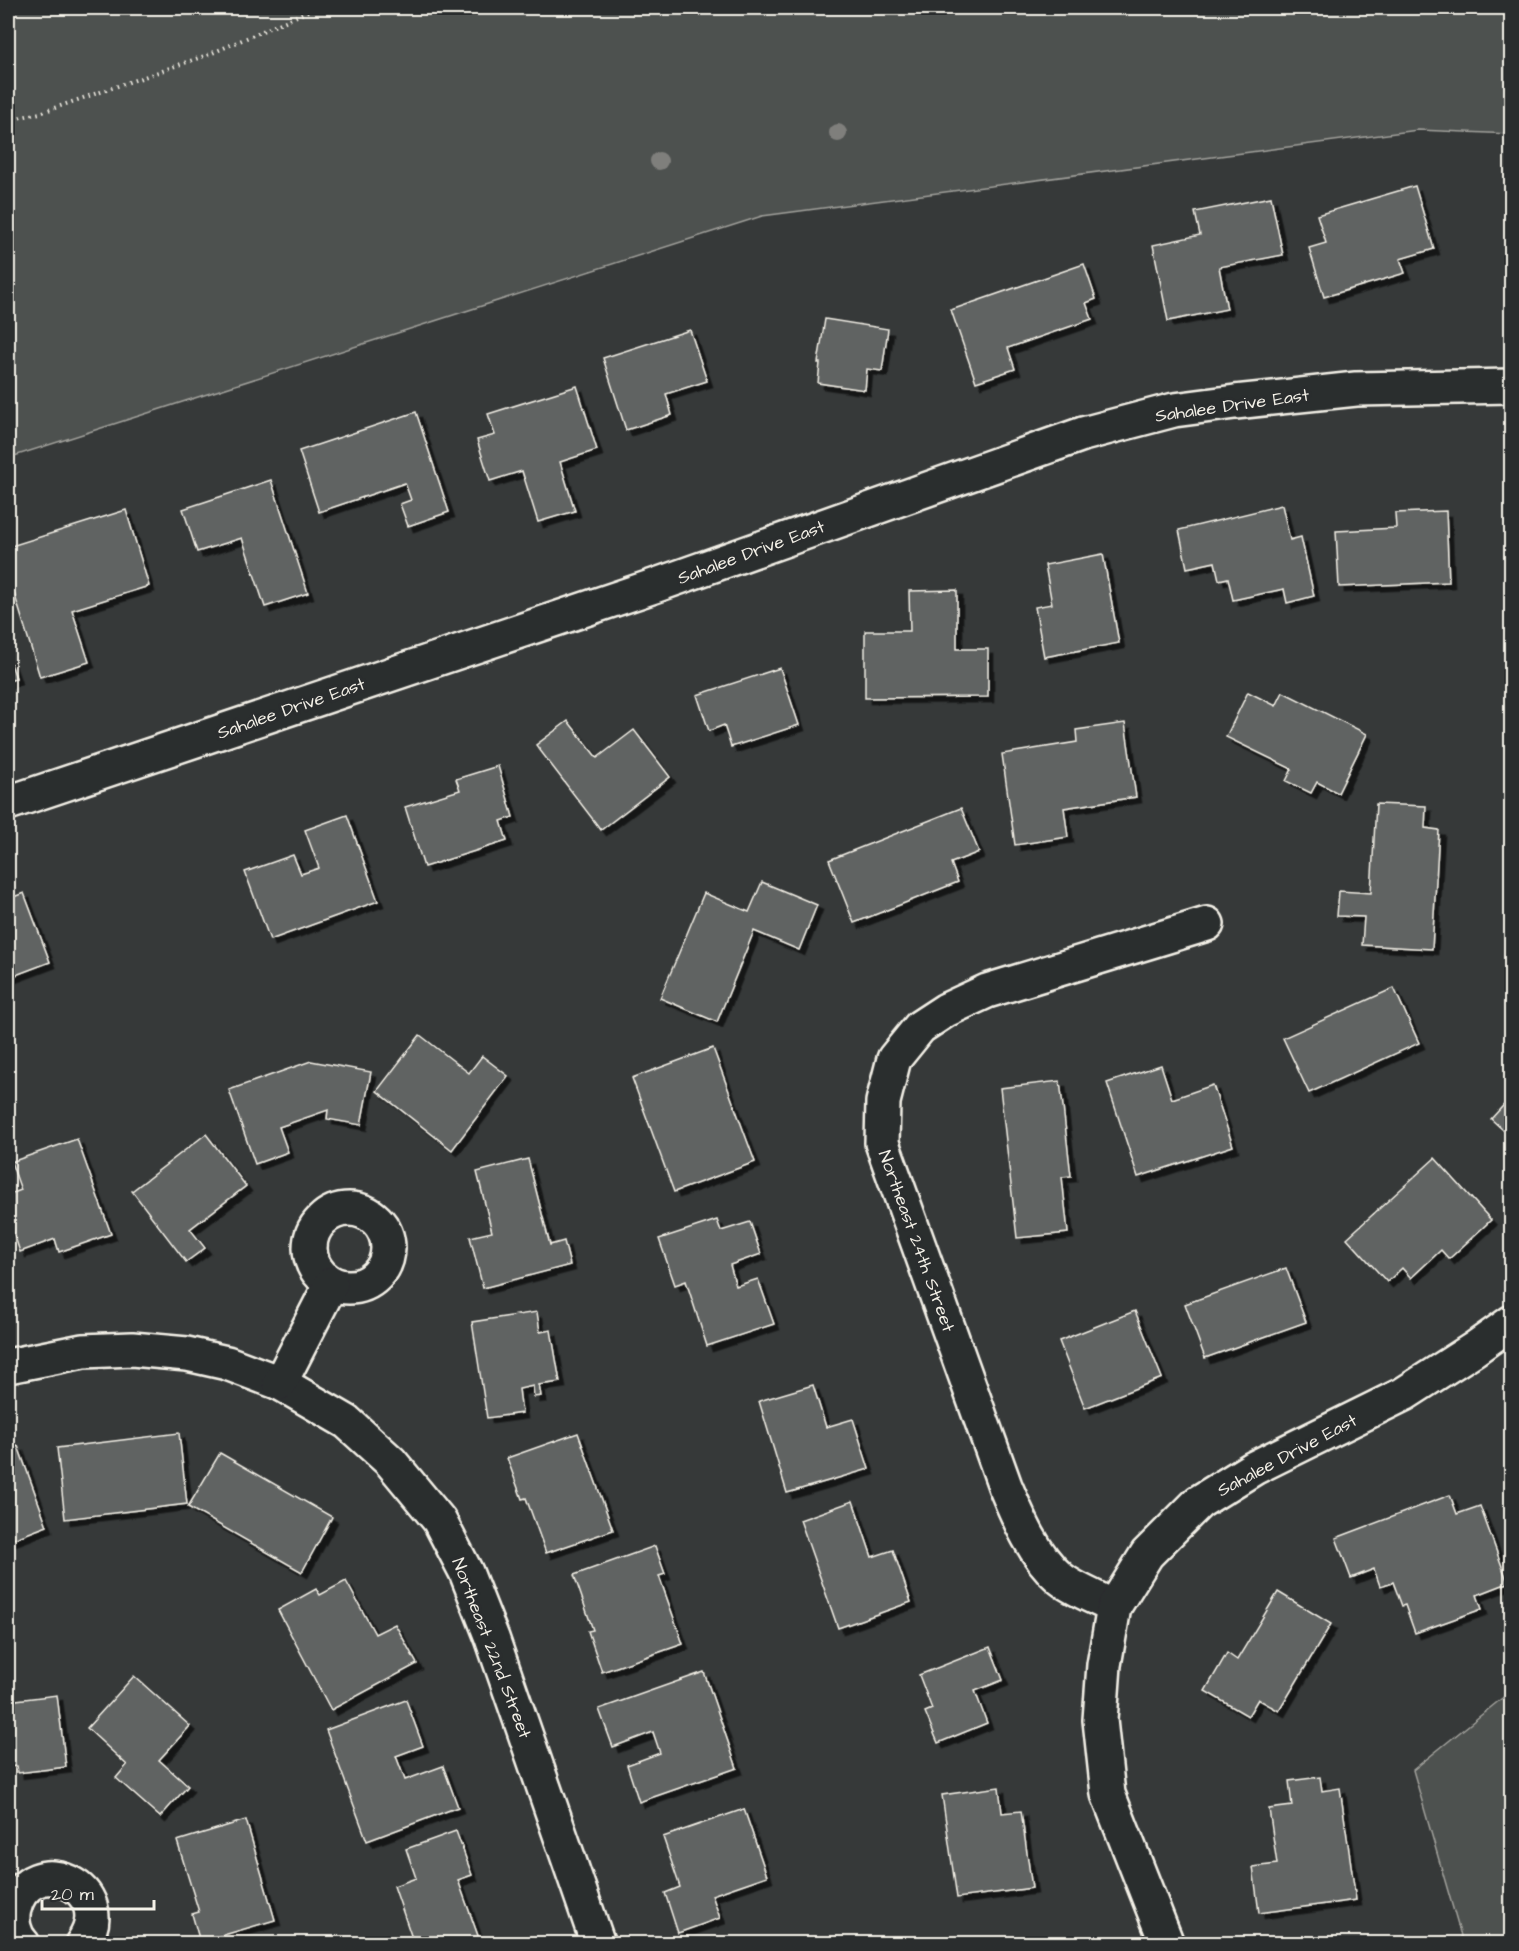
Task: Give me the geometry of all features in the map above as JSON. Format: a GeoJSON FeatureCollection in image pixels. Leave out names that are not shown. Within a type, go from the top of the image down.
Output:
{"type":"FeatureCollection","features":[{"type":"Feature","properties":{"kind":"street","name":"Sahalee Drive East"},"geometry":{"type":"LineString","coordinates":[[8,803],[642,590],[1083,434],[1122,423],[1174,410],[1356,389],[1512,386]]}},
{"type":"Feature","properties":{"kind":"street","name":"Northeast 24th Street"},"geometry":{"type":"LineString","coordinates":[[1114,1607],[1060,1579],[1041,1556],[1021,1525],[882,1143],[883,1102],[894,1059],[920,1027],[946,1010],[987,990],[1207,924]]}},
{"type":"Feature","properties":{"kind":"street"},"geometry":{"type":"LineString","coordinates":[[280,1383],[331,1284]]}},
{"type":"Feature","properties":{"kind":"street","name":"Sahalee Drive East"},"geometry":{"type":"LineString","coordinates":[[1167,1944],[1108,1794],[1100,1719],[1104,1665],[1114,1607],[1147,1554],[1199,1502],[1254,1468],[1404,1394],[1512,1322]]}},
{"type":"Feature","properties":{"kind":"street","name":"Northeast 22nd Street"},"geometry":{"type":"LineString","coordinates":[[8,1366],[83,1351],[132,1349],[187,1354],[227,1363],[280,1383],[347,1422],[391,1462],[439,1520],[466,1572],[492,1638],[598,1944]]}},
{"type":"Feature","properties":{"kind":"street"},"geometry":{"type":"LineString","coordinates":[[23,1944],[19,1940],[10,1913],[25,1888],[36,1880],[50,1878],[64,1879],[76,1885],[86,1895],[91,1908],[92,1922],[82,1944]]}},
{"type":"Feature","properties":{"kind":"path"},"geometry":{"type":"LineString","coordinates":[[8,120],[40,113],[210,54],[315,8]]}},
{"type":"Feature","properties":{"kind":"shaded area"},"geometry":{"type":"Polygon","coordinates":[[[8,8],[1511,8],[1511,134],[1418,130],[762,216],[8,458],[8,8]]]}},
{"type":"Feature","properties":{"kind":"shaded area"},"geometry":{"type":"Polygon","coordinates":[[[1511,1691],[1511,1943],[1463,1943],[1413,1770],[1511,1691]]]}},
{"type":"Feature","properties":{"kind":"building"},"geometry":{"type":"Polygon","coordinates":[[[1415,186],[1434,249],[1400,259],[1405,273],[1324,297],[1309,248],[1326,243],[1317,215],[1415,186]]]}},
{"type":"Feature","properties":{"kind":"building"},"geometry":{"type":"Polygon","coordinates":[[[1271,197],[1283,255],[1219,267],[1227,309],[1168,321],[1153,245],[1200,235],[1195,212],[1271,197]]]}},
{"type":"Feature","properties":{"kind":"building"},"geometry":{"type":"Polygon","coordinates":[[[1512,220],[1512,252],[1504,250],[1512,220]]]}},
{"type":"Feature","properties":{"kind":"building"},"geometry":{"type":"Polygon","coordinates":[[[1084,264],[1096,299],[1086,303],[1092,319],[1008,348],[1015,369],[976,382],[951,310],[1084,264]]]}},
{"type":"Feature","properties":{"kind":"building"},"geometry":{"type":"Polygon","coordinates":[[[825,319],[888,329],[882,371],[867,369],[865,390],[818,383],[820,363],[818,363],[825,319]]]}},
{"type":"Feature","properties":{"kind":"building"},"geometry":{"type":"Polygon","coordinates":[[[690,330],[707,381],[666,394],[672,415],[626,430],[603,358],[690,330]]]}},
{"type":"Feature","properties":{"kind":"building"},"geometry":{"type":"Polygon","coordinates":[[[577,386],[597,450],[560,462],[575,511],[538,522],[522,471],[490,481],[477,440],[495,435],[488,414],[577,386]]]}},
{"type":"Feature","properties":{"kind":"building"},"geometry":{"type":"Polygon","coordinates":[[[416,412],[449,512],[408,526],[400,504],[411,500],[405,483],[319,512],[299,451],[416,412]]]}},
{"type":"Feature","properties":{"kind":"building"},"geometry":{"type":"Polygon","coordinates":[[[271,480],[308,593],[265,607],[242,538],[197,552],[183,509],[271,480]]]}},
{"type":"Feature","properties":{"kind":"building"},"geometry":{"type":"Polygon","coordinates":[[[1282,505],[1290,540],[1301,537],[1314,596],[1287,603],[1284,589],[1233,600],[1228,578],[1219,580],[1215,562],[1187,568],[1179,530],[1282,505]]]}},
{"type":"Feature","properties":{"kind":"building"},"geometry":{"type":"Polygon","coordinates":[[[126,510],[149,586],[72,610],[89,662],[40,677],[8,573],[8,547],[126,510]]]}},
{"type":"Feature","properties":{"kind":"building"},"geometry":{"type":"Polygon","coordinates":[[[1446,511],[1449,582],[1339,587],[1336,531],[1396,528],[1395,513],[1446,511]]]}},
{"type":"Feature","properties":{"kind":"building"},"geometry":{"type":"Polygon","coordinates":[[[1103,554],[1119,643],[1044,657],[1035,607],[1052,604],[1045,565],[1103,554]]]}},
{"type":"Feature","properties":{"kind":"building"},"geometry":{"type":"Polygon","coordinates":[[[957,590],[957,649],[988,649],[988,697],[865,698],[865,631],[910,631],[909,591],[957,590]]]}},
{"type":"Feature","properties":{"kind":"building"},"geometry":{"type":"Polygon","coordinates":[[[8,655],[16,678],[8,682],[8,655]]]}},
{"type":"Feature","properties":{"kind":"building"},"geometry":{"type":"Polygon","coordinates":[[[780,668],[799,725],[731,747],[724,725],[709,731],[697,695],[780,668]]]}},
{"type":"Feature","properties":{"kind":"building"},"geometry":{"type":"Polygon","coordinates":[[[1248,692],[1276,706],[1283,692],[1367,734],[1338,793],[1317,782],[1311,793],[1286,781],[1292,769],[1226,737],[1248,692]]]}},
{"type":"Feature","properties":{"kind":"building"},"geometry":{"type":"Polygon","coordinates":[[[568,721],[597,758],[634,730],[670,777],[601,830],[536,745],[568,721]]]}},
{"type":"Feature","properties":{"kind":"building"},"geometry":{"type":"Polygon","coordinates":[[[1125,723],[1136,797],[1064,808],[1068,837],[1015,845],[1002,754],[1077,742],[1076,730],[1125,723]]]}},
{"type":"Feature","properties":{"kind":"building"},"geometry":{"type":"Polygon","coordinates":[[[498,766],[513,817],[501,821],[507,841],[424,867],[405,807],[460,790],[456,779],[498,766]]]}},
{"type":"Feature","properties":{"kind":"building"},"geometry":{"type":"Polygon","coordinates":[[[1376,804],[1426,806],[1425,828],[1439,830],[1432,949],[1362,945],[1364,917],[1337,916],[1339,891],[1371,893],[1376,804]]]}},
{"type":"Feature","properties":{"kind":"building"},"geometry":{"type":"Polygon","coordinates":[[[961,808],[979,852],[951,863],[958,882],[854,923],[829,860],[961,808]]]}},
{"type":"Feature","properties":{"kind":"building"},"geometry":{"type":"Polygon","coordinates":[[[347,815],[378,901],[270,940],[245,872],[293,855],[301,874],[319,868],[305,830],[347,815]]]}},
{"type":"Feature","properties":{"kind":"building"},"geometry":{"type":"Polygon","coordinates":[[[762,882],[817,905],[799,950],[754,931],[717,1022],[660,998],[704,893],[749,912],[762,882]]]}},
{"type":"Feature","properties":{"kind":"building"},"geometry":{"type":"Polygon","coordinates":[[[24,893],[50,962],[8,978],[8,899],[24,893]]]}},
{"type":"Feature","properties":{"kind":"building"},"geometry":{"type":"Polygon","coordinates":[[[1394,988],[1419,1043],[1309,1093],[1283,1038],[1394,988]]]}},
{"type":"Feature","properties":{"kind":"building"},"geometry":{"type":"Polygon","coordinates":[[[420,1035],[469,1073],[482,1056],[508,1076],[452,1150],[377,1091],[420,1035]]]}},
{"type":"Feature","properties":{"kind":"building"},"geometry":{"type":"Polygon","coordinates":[[[713,1048],[755,1162],[674,1192],[632,1078],[713,1048]]]}},
{"type":"Feature","properties":{"kind":"building"},"geometry":{"type":"Polygon","coordinates":[[[311,1061],[371,1072],[361,1125],[327,1119],[328,1110],[279,1127],[288,1152],[255,1164],[229,1090],[311,1061]]]}},
{"type":"Feature","properties":{"kind":"building"},"geometry":{"type":"Polygon","coordinates":[[[1161,1065],[1172,1099],[1213,1085],[1233,1146],[1138,1177],[1107,1083],[1161,1065]]]}},
{"type":"Feature","properties":{"kind":"building"},"geometry":{"type":"Polygon","coordinates":[[[1060,1081],[1071,1176],[1062,1177],[1068,1233],[1017,1238],[1000,1088],[1060,1081]]]}},
{"type":"Feature","properties":{"kind":"building"},"geometry":{"type":"Polygon","coordinates":[[[1512,1096],[1512,1138],[1491,1119],[1512,1096]]]}},
{"type":"Feature","properties":{"kind":"building"},"geometry":{"type":"Polygon","coordinates":[[[206,1134],[246,1186],[190,1229],[205,1248],[186,1262],[132,1191],[206,1134]]]}},
{"type":"Feature","properties":{"kind":"building"},"geometry":{"type":"Polygon","coordinates":[[[77,1139],[111,1234],[59,1252],[55,1239],[20,1252],[8,1216],[8,1195],[21,1190],[11,1162],[77,1139]]]}},
{"type":"Feature","properties":{"kind":"building"},"geometry":{"type":"Polygon","coordinates":[[[1435,1158],[1491,1220],[1449,1259],[1441,1250],[1411,1278],[1402,1268],[1387,1282],[1347,1238],[1435,1158]]]}},
{"type":"Feature","properties":{"kind":"building"},"geometry":{"type":"Polygon","coordinates":[[[528,1159],[550,1245],[564,1241],[570,1265],[483,1288],[470,1237],[492,1232],[477,1172],[528,1159]]]}},
{"type":"Feature","properties":{"kind":"building"},"geometry":{"type":"Polygon","coordinates":[[[717,1220],[721,1231],[750,1222],[761,1254],[730,1265],[736,1286],[758,1279],[774,1324],[707,1346],[686,1281],[675,1285],[659,1239],[717,1220]]]}},
{"type":"Feature","properties":{"kind":"building"},"geometry":{"type":"Polygon","coordinates":[[[1286,1268],[1306,1322],[1205,1358],[1185,1304],[1286,1268]]]}},
{"type":"Feature","properties":{"kind":"building"},"geometry":{"type":"Polygon","coordinates":[[[1135,1311],[1162,1378],[1085,1408],[1059,1341],[1135,1311]]]}},
{"type":"Feature","properties":{"kind":"building"},"geometry":{"type":"Polygon","coordinates":[[[537,1312],[540,1332],[551,1330],[560,1382],[539,1385],[541,1396],[534,1397],[533,1386],[519,1389],[522,1413],[487,1418],[472,1322],[537,1312]]]}},
{"type":"Feature","properties":{"kind":"building"},"geometry":{"type":"Polygon","coordinates":[[[813,1385],[826,1427],[853,1419],[869,1469],[787,1493],[759,1401],[813,1385]]]}},
{"type":"Feature","properties":{"kind":"building"},"geometry":{"type":"Polygon","coordinates":[[[179,1433],[187,1504],[65,1519],[57,1448],[179,1433]]]}},
{"type":"Feature","properties":{"kind":"building"},"geometry":{"type":"Polygon","coordinates":[[[578,1433],[613,1530],[546,1553],[526,1498],[522,1499],[507,1458],[578,1433]]]}},
{"type":"Feature","properties":{"kind":"building"},"geometry":{"type":"Polygon","coordinates":[[[18,1446],[47,1526],[8,1541],[8,1450],[18,1446]]]}},
{"type":"Feature","properties":{"kind":"building"},"geometry":{"type":"Polygon","coordinates":[[[220,1453],[332,1517],[302,1572],[188,1507],[220,1453]]]}},
{"type":"Feature","properties":{"kind":"building"},"geometry":{"type":"Polygon","coordinates":[[[1450,1495],[1457,1514],[1480,1506],[1508,1583],[1477,1595],[1482,1609],[1415,1633],[1405,1605],[1402,1606],[1393,1582],[1380,1586],[1374,1569],[1351,1578],[1336,1538],[1450,1495]]]}},
{"type":"Feature","properties":{"kind":"building"},"geometry":{"type":"Polygon","coordinates":[[[853,1501],[872,1557],[893,1550],[911,1602],[838,1628],[800,1520],[853,1501]]]}},
{"type":"Feature","properties":{"kind":"building"},"geometry":{"type":"Polygon","coordinates":[[[655,1546],[665,1574],[659,1576],[683,1644],[602,1672],[588,1631],[593,1630],[574,1575],[655,1546]]]}},
{"type":"Feature","properties":{"kind":"building"},"geometry":{"type":"Polygon","coordinates":[[[346,1581],[375,1634],[395,1624],[417,1664],[331,1710],[278,1610],[316,1589],[320,1595],[346,1581]]]}},
{"type":"Feature","properties":{"kind":"building"},"geometry":{"type":"Polygon","coordinates":[[[1278,1592],[1331,1624],[1279,1711],[1258,1699],[1248,1716],[1205,1691],[1227,1653],[1237,1660],[1278,1592]]]}},
{"type":"Feature","properties":{"kind":"building"},"geometry":{"type":"Polygon","coordinates":[[[990,1647],[1003,1680],[975,1691],[987,1723],[938,1743],[925,1712],[932,1709],[919,1675],[990,1647]]]}},
{"type":"Feature","properties":{"kind":"building"},"geometry":{"type":"Polygon","coordinates":[[[704,1672],[737,1768],[639,1802],[627,1765],[660,1753],[653,1732],[613,1747],[599,1709],[704,1672]]]}},
{"type":"Feature","properties":{"kind":"building"},"geometry":{"type":"Polygon","coordinates":[[[134,1676],[190,1726],[159,1760],[188,1786],[160,1817],[116,1778],[127,1765],[87,1728],[134,1676]]]}},
{"type":"Feature","properties":{"kind":"building"},"geometry":{"type":"Polygon","coordinates":[[[57,1695],[66,1767],[18,1773],[17,1766],[8,1767],[8,1701],[57,1695]]]}},
{"type":"Feature","properties":{"kind":"building"},"geometry":{"type":"Polygon","coordinates":[[[406,1700],[423,1746],[396,1756],[405,1780],[443,1766],[458,1807],[367,1841],[326,1730],[406,1700]]]}},
{"type":"Feature","properties":{"kind":"building"},"geometry":{"type":"Polygon","coordinates":[[[1320,1777],[1322,1791],[1340,1788],[1356,1900],[1259,1913],[1253,1867],[1277,1864],[1269,1809],[1292,1806],[1289,1781],[1320,1777]]]}},
{"type":"Feature","properties":{"kind":"building"},"geometry":{"type":"Polygon","coordinates":[[[999,1787],[1002,1813],[1021,1811],[1032,1888],[957,1898],[942,1795],[999,1787]]]}},
{"type":"Feature","properties":{"kind":"building"},"geometry":{"type":"Polygon","coordinates":[[[744,1809],[767,1876],[712,1895],[720,1918],[678,1933],[665,1893],[680,1887],[663,1837],[744,1809]]]}},
{"type":"Feature","properties":{"kind":"building"},"geometry":{"type":"Polygon","coordinates":[[[246,1820],[275,1920],[200,1942],[192,1914],[199,1912],[177,1841],[246,1820]]]}},
{"type":"Feature","properties":{"kind":"building"},"geometry":{"type":"Polygon","coordinates":[[[456,1831],[472,1875],[458,1880],[481,1944],[414,1944],[394,1886],[416,1878],[406,1849],[456,1831]]]}}]}
